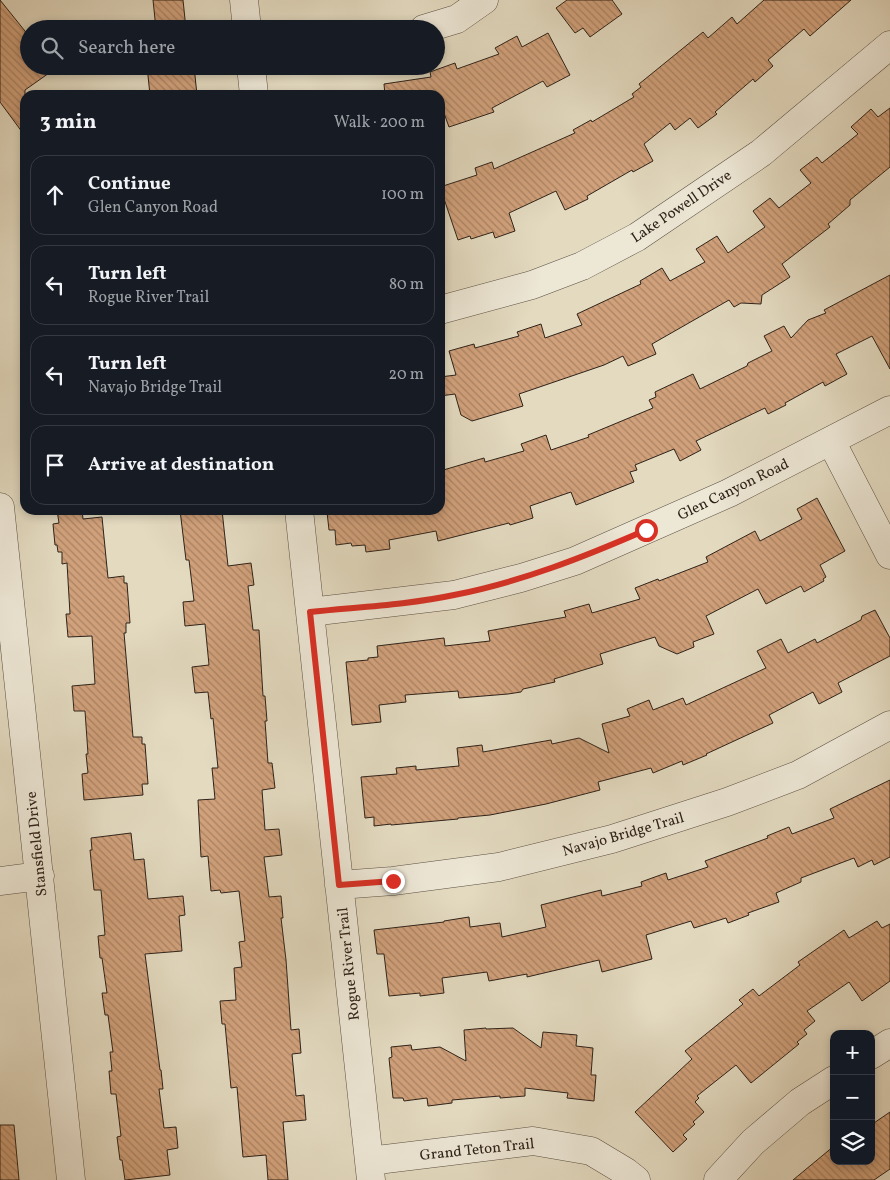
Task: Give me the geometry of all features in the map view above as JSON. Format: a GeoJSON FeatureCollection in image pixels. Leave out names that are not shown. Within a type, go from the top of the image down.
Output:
{"type":"FeatureCollection","features":[{"type":"Feature","properties":{"kind":"street"},"geometry":{"type":"LineString","coordinates":[[244,0],[246,20]]}},
{"type":"Feature","properties":{"kind":"street"},"geometry":{"type":"LineString","coordinates":[[445,23],[457,19],[484,0]]}},
{"type":"Feature","properties":{"kind":"street","name":"Lake Powell Drive"},"geometry":{"type":"LineString","coordinates":[[445,309],[532,285],[574,269],[637,237],[761,152],[890,45]]}},
{"type":"Feature","properties":{"kind":"street"},"geometry":{"type":"LineString","coordinates":[[252,75],[253,90]]}},
{"type":"Feature","properties":{"kind":"street","name":"Glen Canyon Road"},"geometry":{"type":"LineString","coordinates":[[310,612],[454,595],[521,578],[575,561],[729,493],[890,410]]}},
{"type":"Feature","properties":{"kind":"street"},"geometry":{"type":"LineString","coordinates":[[832,441],[890,555]]}},
{"type":"Feature","properties":{"kind":"street","name":"Stansfield Drive"},"geometry":{"type":"LineString","coordinates":[[0,508],[71,1180]]}},
{"type":"Feature","properties":{"kind":"street","name":"Rogue River Trail"},"geometry":{"type":"LineString","coordinates":[[300,515],[370,1171]]}},
{"type":"Feature","properties":{"kind":"street","name":"Navajo Bridge Trail"},"geometry":{"type":"LineString","coordinates":[[339,885],[393,881],[499,867],[612,839],[727,802],[798,775],[890,725]]}},
{"type":"Feature","properties":{"kind":"street"},"geometry":{"type":"LineString","coordinates":[[0,881],[40,876]]}},
{"type":"Feature","properties":{"kind":"street"},"geometry":{"type":"LineString","coordinates":[[875,1052],[890,1043]]}},
{"type":"Feature","properties":{"kind":"street"},"geometry":{"type":"LineString","coordinates":[[718,1180],[753,1142],[800,1102],[830,1083]]}},
{"type":"Feature","properties":{"kind":"street","name":"Grand Teton Trail"},"geometry":{"type":"LineString","coordinates":[[370,1171],[533,1141],[591,1151],[636,1180]]}},
{"type":"Feature","properties":{"kind":"building"},"geometry":{"type":"Polygon","coordinates":[[[0,0],[20,25],[20,75],[46,75],[25,90],[20,90],[20,129],[0,102],[0,0]]]}},
{"type":"Feature","properties":{"kind":"building"},"geometry":{"type":"Polygon","coordinates":[[[153,0],[183,0],[185,20],[155,20],[153,0]]]}},
{"type":"Feature","properties":{"kind":"building"},"geometry":{"type":"Polygon","coordinates":[[[567,0],[612,0],[622,14],[590,37],[583,28],[575,33],[556,8],[567,0]]]}},
{"type":"Feature","properties":{"kind":"building"},"geometry":{"type":"Polygon","coordinates":[[[764,0],[851,0],[810,36],[804,29],[768,60],[773,66],[755,82],[753,79],[715,112],[717,114],[698,128],[690,118],[675,130],[670,123],[644,144],[653,161],[633,172],[632,170],[587,196],[588,199],[565,210],[556,191],[509,213],[515,231],[495,238],[493,232],[471,239],[470,236],[458,240],[445,202],[445,185],[477,175],[475,168],[492,162],[494,169],[575,133],[573,130],[591,120],[592,122],[634,97],[632,94],[641,87],[639,84],[703,32],[708,38],[732,17],[737,24],[764,0]]]}},
{"type":"Feature","properties":{"kind":"building"},"geometry":{"type":"Polygon","coordinates":[[[548,33],[570,75],[547,87],[543,81],[492,108],[494,112],[449,127],[445,116],[445,90],[385,90],[384,84],[431,77],[431,75],[445,75],[445,67],[455,63],[457,69],[499,54],[495,48],[517,36],[522,47],[548,33]]]}},
{"type":"Feature","properties":{"kind":"building"},"geometry":{"type":"Polygon","coordinates":[[[148,75],[195,75],[196,90],[149,90],[148,75]]]}},
{"type":"Feature","properties":{"kind":"building"},"geometry":{"type":"Polygon","coordinates":[[[890,108],[890,167],[850,200],[850,205],[828,224],[830,227],[782,264],[790,277],[762,295],[761,304],[741,303],[734,307],[729,300],[652,344],[656,354],[628,366],[623,356],[604,365],[519,394],[523,406],[472,421],[461,415],[455,394],[445,395],[445,376],[456,375],[449,351],[474,344],[475,348],[519,336],[517,332],[541,324],[545,338],[582,325],[577,314],[641,284],[640,281],[662,268],[670,281],[705,262],[696,249],[717,236],[728,253],[765,227],[753,211],[770,198],[779,208],[811,183],[800,170],[817,157],[822,163],[858,134],[851,127],[871,109],[878,117],[890,108]]]}},
{"type":"Feature","properties":{"kind":"building"},"geometry":{"type":"Polygon","coordinates":[[[890,275],[890,369],[872,336],[836,354],[847,374],[825,386],[823,382],[768,414],[765,408],[696,441],[701,450],[680,461],[674,449],[635,465],[637,470],[630,472],[634,482],[576,505],[571,492],[530,506],[533,518],[510,525],[509,523],[438,541],[436,531],[389,540],[390,549],[366,552],[365,545],[352,546],[351,543],[336,545],[335,530],[329,530],[327,515],[445,515],[445,470],[484,458],[485,462],[524,451],[521,444],[546,435],[551,450],[589,437],[588,435],[653,408],[649,400],[656,397],[655,392],[693,374],[700,389],[747,366],[748,363],[772,351],[764,336],[784,326],[791,338],[808,320],[826,313],[824,310],[890,275]]]}},
{"type":"Feature","properties":{"kind":"building"},"geometry":{"type":"Polygon","coordinates":[[[817,498],[845,551],[820,565],[826,577],[823,579],[824,581],[804,592],[801,586],[766,604],[758,589],[706,616],[714,634],[693,642],[694,647],[677,654],[659,646],[655,637],[600,654],[603,664],[554,679],[555,682],[523,689],[521,692],[459,698],[458,691],[405,695],[406,702],[379,705],[381,722],[352,725],[346,662],[378,657],[377,646],[444,638],[445,646],[490,641],[488,631],[566,617],[564,611],[589,604],[592,613],[640,599],[635,588],[708,562],[706,557],[755,531],[760,541],[802,519],[797,509],[817,498]]]}},
{"type":"Feature","properties":{"kind":"building"},"geometry":{"type":"Polygon","coordinates":[[[58,515],[83,515],[83,519],[102,517],[108,578],[124,576],[124,583],[127,583],[130,623],[126,623],[126,633],[124,633],[133,737],[142,737],[142,744],[145,744],[148,784],[142,784],[143,795],[84,800],[82,774],[88,773],[85,711],[74,711],[72,686],[95,684],[92,636],[68,637],[66,614],[70,614],[67,563],[62,564],[62,552],[58,552],[57,545],[55,545],[53,524],[59,523],[58,515]]]}},
{"type":"Feature","properties":{"kind":"building"},"geometry":{"type":"Polygon","coordinates":[[[181,515],[223,515],[228,566],[251,563],[254,585],[248,586],[253,630],[259,630],[263,696],[265,696],[267,721],[265,721],[268,763],[272,763],[275,788],[262,790],[265,830],[279,829],[282,855],[264,857],[269,897],[281,896],[283,918],[281,918],[291,1030],[299,1029],[301,1053],[292,1054],[296,1096],[304,1095],[306,1120],[283,1122],[288,1180],[268,1180],[266,1155],[243,1157],[237,1087],[231,1088],[225,1024],[222,1024],[220,1001],[236,1000],[234,968],[242,967],[239,942],[245,941],[239,891],[221,893],[220,890],[211,891],[208,856],[201,857],[198,800],[215,799],[212,768],[218,768],[213,718],[211,719],[208,692],[195,693],[192,667],[209,665],[205,624],[185,626],[183,602],[194,601],[189,560],[186,560],[181,515]]]}},
{"type":"Feature","properties":{"kind":"building"},"geometry":{"type":"Polygon","coordinates":[[[875,610],[890,638],[890,656],[838,683],[842,692],[819,704],[813,692],[769,715],[773,723],[683,765],[682,761],[653,773],[651,768],[598,782],[600,790],[546,804],[490,815],[374,826],[374,817],[365,818],[361,777],[397,774],[396,768],[416,766],[416,770],[459,766],[457,748],[482,745],[483,752],[551,740],[552,744],[579,738],[609,753],[602,724],[630,716],[627,709],[649,700],[653,710],[683,698],[686,705],[766,668],[757,651],[781,639],[788,653],[815,639],[817,643],[861,620],[862,616],[875,610]]]}},
{"type":"Feature","properties":{"kind":"building"},"geometry":{"type":"Polygon","coordinates":[[[890,780],[890,857],[874,865],[872,860],[858,867],[854,858],[801,878],[801,882],[776,893],[779,902],[748,913],[749,915],[728,923],[726,918],[694,928],[691,921],[646,935],[652,959],[602,972],[599,960],[527,977],[527,974],[489,981],[487,972],[442,978],[444,993],[420,996],[420,993],[389,996],[384,954],[377,954],[374,930],[444,922],[469,917],[470,927],[500,923],[502,937],[546,927],[541,905],[601,890],[602,896],[642,886],[641,882],[666,873],[668,880],[708,867],[705,861],[768,838],[767,836],[789,827],[792,834],[834,818],[830,809],[890,780]]]}},
{"type":"Feature","properties":{"kind":"building"},"geometry":{"type":"Polygon","coordinates":[[[131,833],[134,860],[144,859],[148,899],[183,896],[185,915],[179,916],[182,951],[145,954],[161,1070],[163,1089],[159,1089],[164,1128],[176,1127],[178,1148],[167,1150],[170,1175],[125,1180],[117,1137],[121,1136],[116,1094],[111,1094],[109,1071],[112,1071],[110,1052],[113,1052],[108,1015],[105,1015],[102,993],[107,993],[98,936],[105,935],[101,890],[94,890],[90,850],[92,850],[91,838],[131,833]]]}},
{"type":"Feature","properties":{"kind":"building"},"geometry":{"type":"Polygon","coordinates":[[[877,921],[882,928],[890,924],[890,981],[862,1001],[849,982],[807,1011],[815,1021],[804,1030],[807,1034],[797,1042],[799,1044],[751,1083],[736,1065],[697,1096],[699,1098],[695,1102],[704,1112],[683,1135],[687,1139],[673,1152],[635,1112],[692,1059],[685,1051],[743,1004],[739,1000],[753,989],[759,996],[800,965],[798,962],[844,930],[849,938],[877,921]]]}},
{"type":"Feature","properties":{"kind":"building"},"geometry":{"type":"Polygon","coordinates":[[[513,1028],[541,1048],[543,1032],[577,1035],[576,1046],[593,1048],[591,1075],[596,1075],[594,1101],[567,1098],[568,1093],[525,1088],[525,1096],[452,1100],[452,1103],[428,1106],[427,1098],[404,1101],[403,1098],[393,1098],[389,1058],[392,1057],[391,1047],[411,1045],[412,1050],[440,1047],[466,1061],[464,1030],[513,1028]]]}},
{"type":"Feature","properties":{"kind":"building"},"geometry":{"type":"Polygon","coordinates":[[[890,1112],[890,1169],[874,1180],[793,1180],[830,1149],[830,1165],[875,1165],[875,1122],[890,1112]]]}},
{"type":"Feature","properties":{"kind":"building"},"geometry":{"type":"Polygon","coordinates":[[[0,1125],[14,1125],[19,1180],[0,1180],[0,1125]]]}},
{"type":"Feature","properties":{"kind":"route"},"geometry":{"type":"LineString","coordinates":[[393,881],[339,885],[310,612],[454,595],[521,578],[575,561],[646,530]]}}]}
